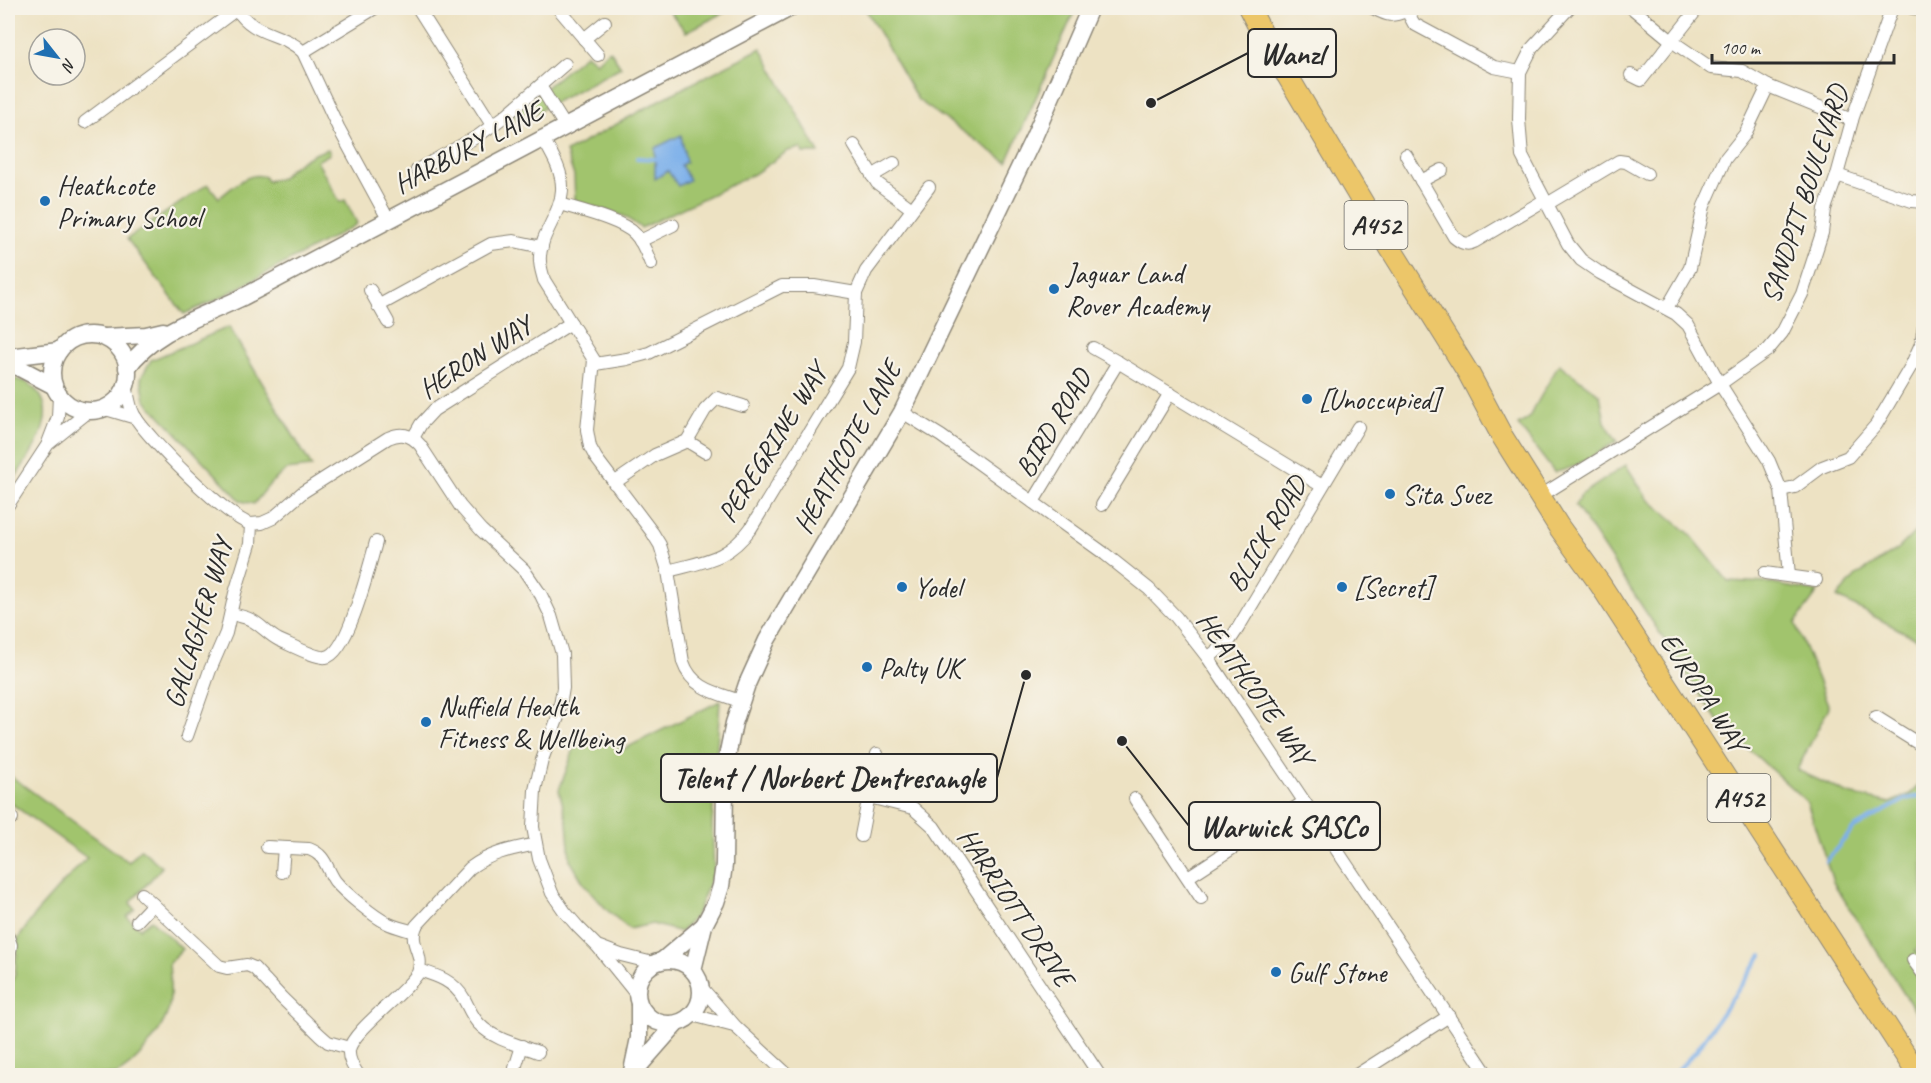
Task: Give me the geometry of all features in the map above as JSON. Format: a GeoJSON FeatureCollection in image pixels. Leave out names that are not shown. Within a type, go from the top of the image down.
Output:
{"type":"FeatureCollection","features":[{"type":"Feature","properties":{"kind":"highway","name":"EUROPA WAY"},"geometry":{"type":"LineString","coordinates":[[1249,8],[1275,58],[1469,374],[1502,436],[1546,507],[1600,584],[1877,1012],[1921,1076]]}},
{"type":"Feature","properties":{"kind":"highway","name":"EUROPA WAY"},"geometry":{"type":"LineString","coordinates":[[1259,8],[1282,55],[1287,75]]}},
{"type":"Feature","properties":{"kind":"highway","name":"EUROPA WAY"},"geometry":{"type":"LineString","coordinates":[[1469,374],[1512,431],[1569,520],[1600,584]]}},
{"type":"Feature","properties":{"kind":"street"},"geometry":{"type":"LineString","coordinates":[[85,122],[237,8],[243,17],[256,28],[297,45],[303,52],[338,127],[388,219]]}},
{"type":"Feature","properties":{"kind":"street"},"geometry":{"type":"LineString","coordinates":[[303,52],[375,8]]}},
{"type":"Feature","properties":{"kind":"street"},"geometry":{"type":"LineString","coordinates":[[418,8],[492,125]]}},
{"type":"Feature","properties":{"kind":"street"},"geometry":{"type":"LineString","coordinates":[[558,8],[598,55]]}},
{"type":"Feature","properties":{"kind":"street","name":"HARBURY LANE"},"geometry":{"type":"LineString","coordinates":[[126,376],[144,347],[169,330],[243,297],[790,8]]}},
{"type":"Feature","properties":{"kind":"street","name":"HEATHCOTE LANE"},"geometry":{"type":"LineString","coordinates":[[693,970],[704,925],[716,902],[721,886],[724,865],[725,783],[728,752],[740,701],[756,661],[902,412],[1034,137],[1090,8]]}},
{"type":"Feature","properties":{"kind":"street"},"geometry":{"type":"LineString","coordinates":[[1373,8],[1387,15],[1396,15],[1408,9],[1414,24],[1494,67],[1520,72]]}},
{"type":"Feature","properties":{"kind":"street"},"geometry":{"type":"LineString","coordinates":[[1569,8],[1532,48],[1520,72],[1519,119],[1522,156],[1568,244],[1581,260],[1600,273],[1667,308],[1688,325],[1720,384],[1768,461],[1781,490],[1789,575]]}},
{"type":"Feature","properties":{"kind":"street"},"geometry":{"type":"LineString","coordinates":[[1632,8],[1673,42],[1712,68],[1742,71],[1768,86],[1852,120]]}},
{"type":"Feature","properties":{"kind":"street"},"geometry":{"type":"LineString","coordinates":[[1636,81],[1673,42],[1698,8]]}},
{"type":"Feature","properties":{"kind":"street","name":"SANDPIT BOULEVARD"},"geometry":{"type":"LineString","coordinates":[[1550,490],[1720,384],[1768,350],[1782,333],[1802,294],[1822,233],[1825,209],[1852,120],[1892,8]]}},
{"type":"Feature","properties":{"kind":"street"},"geometry":{"type":"LineString","coordinates":[[1912,8],[1923,9]]}},
{"type":"Feature","properties":{"kind":"street"},"geometry":{"type":"LineString","coordinates":[[584,39],[604,22]]}},
{"type":"Feature","properties":{"kind":"street"},"geometry":{"type":"LineString","coordinates":[[417,170],[478,136],[565,64]]}},
{"type":"Feature","properties":{"kind":"street"},"geometry":{"type":"LineString","coordinates":[[540,86],[565,126]]}},
{"type":"Feature","properties":{"kind":"street"},"geometry":{"type":"LineString","coordinates":[[1667,308],[1690,268],[1704,206],[1725,159],[1745,134],[1768,86]]}},
{"type":"Feature","properties":{"kind":"street"},"geometry":{"type":"LineString","coordinates":[[542,137],[560,177],[562,189],[560,204],[540,257],[544,279],[590,351],[595,364],[587,430],[592,453],[652,532],[660,546],[668,570],[685,669],[698,685],[740,701]]}},
{"type":"Feature","properties":{"kind":"street"},"geometry":{"type":"LineString","coordinates":[[854,145],[872,176],[884,189],[912,209]]}},
{"type":"Feature","properties":{"kind":"street"},"geometry":{"type":"LineString","coordinates":[[1406,155],[1454,237],[1461,243],[1469,244],[1619,161],[1626,162],[1647,174]]}},
{"type":"Feature","properties":{"kind":"street"},"geometry":{"type":"LineString","coordinates":[[872,176],[894,163]]}},
{"type":"Feature","properties":{"kind":"street"},"geometry":{"type":"LineString","coordinates":[[1421,181],[1442,170]]}},
{"type":"Feature","properties":{"kind":"street"},"geometry":{"type":"LineString","coordinates":[[1837,175],[1912,201],[1923,202]]}},
{"type":"Feature","properties":{"kind":"street","name":"PEREGRINE WAY"},"geometry":{"type":"LineString","coordinates":[[668,570],[726,554],[751,528],[848,368],[854,342],[856,293],[861,278],[929,187]]}},
{"type":"Feature","properties":{"kind":"street"},"geometry":{"type":"LineString","coordinates":[[560,204],[622,225],[635,234],[651,264]]}},
{"type":"Feature","properties":{"kind":"street"},"geometry":{"type":"LineString","coordinates":[[640,241],[672,225]]}},
{"type":"Feature","properties":{"kind":"street"},"geometry":{"type":"LineString","coordinates":[[378,306],[491,244],[514,241],[542,247]]}},
{"type":"Feature","properties":{"kind":"street"},"geometry":{"type":"LineString","coordinates":[[595,364],[649,353],[782,286],[814,286],[856,293]]}},
{"type":"Feature","properties":{"kind":"street"},"geometry":{"type":"LineString","coordinates":[[370,290],[388,322]]}},
{"type":"Feature","properties":{"kind":"street","name":"HERON WAY"},"geometry":{"type":"LineString","coordinates":[[413,438],[421,424],[434,410],[571,323]]}},
{"type":"Feature","properties":{"kind":"street"},"geometry":{"type":"LineString","coordinates":[[1781,490],[1795,487],[1822,467],[1848,457],[1876,425],[1911,366],[1921,344],[1923,326]]}},
{"type":"Feature","properties":{"kind":"street","name":"HARBURY LANE"},"geometry":{"type":"LineString","coordinates":[[105,337],[146,335],[169,330]]}},
{"type":"Feature","properties":{"kind":"street"},"geometry":{"type":"LineString","coordinates":[[8,505],[48,444],[58,417],[52,371],[59,351],[68,342],[83,335],[105,337],[120,351],[126,376],[115,400],[93,410],[48,444]]}},
{"type":"Feature","properties":{"kind":"street","name":"BIRD ROAD"},"geometry":{"type":"LineString","coordinates":[[1033,502],[1118,362],[1093,348]]}},
{"type":"Feature","properties":{"kind":"street"},"geometry":{"type":"LineString","coordinates":[[8,357],[59,351]]}},
{"type":"Feature","properties":{"kind":"street"},"geometry":{"type":"LineString","coordinates":[[8,362],[56,391],[72,406],[109,410],[136,418]]}},
{"type":"Feature","properties":{"kind":"street"},"geometry":{"type":"LineString","coordinates":[[1118,362],[1323,486]]}},
{"type":"Feature","properties":{"kind":"street","name":"GALLAGHER WAY"},"geometry":{"type":"LineString","coordinates":[[126,376],[129,400],[136,418],[201,488],[236,518],[251,524],[262,523],[273,518],[303,492],[388,438],[399,434],[413,438]]}},
{"type":"Feature","properties":{"kind":"street"},"geometry":{"type":"LineString","coordinates":[[1102,505],[1170,393]]}},
{"type":"Feature","properties":{"kind":"street"},"geometry":{"type":"LineString","coordinates":[[615,483],[655,454],[687,441],[705,410],[717,398],[743,406]]}},
{"type":"Feature","properties":{"kind":"street","name":"HEATHCOTE WAY"},"geometry":{"type":"LineString","coordinates":[[902,412],[941,436],[1033,502],[1149,589],[1176,617],[1208,658],[1485,1071]]}},
{"type":"Feature","properties":{"kind":"street","name":"BLICK ROAD"},"geometry":{"type":"LineString","coordinates":[[1208,658],[1230,640],[1359,427]]}},
{"type":"Feature","properties":{"kind":"street"},"geometry":{"type":"LineString","coordinates":[[413,438],[460,506],[481,530],[531,578],[545,602],[556,629],[562,654],[563,688],[558,717],[536,784],[533,827],[538,860],[552,893],[578,927],[598,946],[638,1000],[646,1015],[655,1022],[676,1024]]}},
{"type":"Feature","properties":{"kind":"street"},"geometry":{"type":"LineString","coordinates":[[687,441],[705,452]]}},
{"type":"Feature","properties":{"kind":"street","name":"GALLAGHER WAY"},"geometry":{"type":"LineString","coordinates":[[187,736],[232,614],[235,593],[250,544],[251,524]]}},
{"type":"Feature","properties":{"kind":"street"},"geometry":{"type":"LineString","coordinates":[[232,614],[252,620],[272,636],[312,654],[323,658],[331,656],[342,644],[350,627],[376,542]]}},
{"type":"Feature","properties":{"kind":"street"},"geometry":{"type":"LineString","coordinates":[[1765,573],[1816,580]]}},
{"type":"Feature","properties":{"kind":"street"},"geometry":{"type":"LineString","coordinates":[[1876,717],[1923,747]]}},
{"type":"Feature","properties":{"kind":"street"},"geometry":{"type":"LineString","coordinates":[[861,836],[877,754]]}},
{"type":"Feature","properties":{"kind":"street","name":"HARRIOTT DRIVE"},"geometry":{"type":"LineString","coordinates":[[869,797],[913,808],[934,827],[1100,1076]]}},
{"type":"Feature","properties":{"kind":"street"},"geometry":{"type":"LineString","coordinates":[[1135,799],[1201,898]]}},
{"type":"Feature","properties":{"kind":"street"},"geometry":{"type":"LineString","coordinates":[[1188,877],[1304,802]]}},
{"type":"Feature","properties":{"kind":"street"},"geometry":{"type":"LineString","coordinates":[[358,1076],[349,1057],[349,1048],[359,1033],[410,983],[419,970],[421,960],[414,942],[414,932],[420,921],[478,862],[496,853],[536,844]]}},
{"type":"Feature","properties":{"kind":"street"},"geometry":{"type":"LineString","coordinates":[[267,847],[315,851],[324,859],[335,880],[371,912],[388,923],[414,932]]}},
{"type":"Feature","properties":{"kind":"street"},"geometry":{"type":"LineString","coordinates":[[282,872],[284,848]]}},
{"type":"Feature","properties":{"kind":"street"},"geometry":{"type":"LineString","coordinates":[[142,894],[219,966],[227,968],[247,965],[254,968],[324,1039],[335,1045],[349,1048]]}},
{"type":"Feature","properties":{"kind":"street"},"geometry":{"type":"LineString","coordinates":[[137,921],[153,904]]}},
{"type":"Feature","properties":{"kind":"street","name":"HEATHCOTE LANE"},"geometry":{"type":"LineString","coordinates":[[658,961],[704,925]]}},
{"type":"Feature","properties":{"kind":"street"},"geometry":{"type":"LineString","coordinates":[[8,937],[11,945],[8,964]]}},
{"type":"Feature","properties":{"kind":"street"},"geometry":{"type":"LineString","coordinates":[[598,946],[621,955],[685,963],[693,970],[701,987],[701,999],[692,1015],[676,1024],[631,1076]]}},
{"type":"Feature","properties":{"kind":"street"},"geometry":{"type":"LineString","coordinates":[[1913,960],[1923,975]]}},
{"type":"Feature","properties":{"kind":"street"},"geometry":{"type":"LineString","coordinates":[[631,1076],[639,1038],[637,983],[640,976],[658,961]]}},
{"type":"Feature","properties":{"kind":"street"},"geometry":{"type":"LineString","coordinates":[[419,970],[442,977],[456,987],[475,1018],[485,1029],[538,1052]]}},
{"type":"Feature","properties":{"kind":"street"},"geometry":{"type":"LineString","coordinates":[[701,987],[736,1027],[789,1076]]}},
{"type":"Feature","properties":{"kind":"street"},"geometry":{"type":"LineString","coordinates":[[692,1015],[736,1027]]}},
{"type":"Feature","properties":{"kind":"street"},"geometry":{"type":"LineString","coordinates":[[1355,1076],[1449,1016]]}},
{"type":"Feature","properties":{"kind":"street"},"geometry":{"type":"LineString","coordinates":[[515,1068],[522,1046]]}},
{"type":"Feature","properties":{"kind":"green space"},"geometry":{"type":"Polygon","coordinates":[[[667,8],[733,8],[686,32],[667,8]]]}},
{"type":"Feature","properties":{"kind":"green space"},"geometry":{"type":"Polygon","coordinates":[[[865,8],[1076,8],[1007,162],[918,100],[865,8]]]}},
{"type":"Feature","properties":{"kind":"green space"},"geometry":{"type":"Polygon","coordinates":[[[761,48],[819,153],[803,153],[801,148],[788,151],[754,174],[641,228],[624,216],[575,201],[574,176],[566,152],[761,48]]]}},
{"type":"Feature","properties":{"kind":"green space"},"geometry":{"type":"Polygon","coordinates":[[[610,50],[621,67],[518,122],[514,114],[586,54],[596,62],[610,50]]]}},
{"type":"Feature","properties":{"kind":"green space"},"geometry":{"type":"Polygon","coordinates":[[[328,149],[330,154],[317,161],[340,202],[345,200],[357,223],[216,300],[184,314],[127,239],[208,184],[219,198],[241,181],[253,176],[265,177],[267,181],[282,178],[285,173],[302,161],[328,149]]]}},
{"type":"Feature","properties":{"kind":"green space"},"geometry":{"type":"Polygon","coordinates":[[[229,327],[312,467],[286,470],[269,485],[254,504],[241,501],[145,400],[141,378],[151,360],[229,327]]]}},
{"type":"Feature","properties":{"kind":"green space"},"geometry":{"type":"Polygon","coordinates":[[[1559,364],[1600,395],[1605,422],[1617,441],[1579,464],[1554,472],[1518,425],[1528,419],[1559,364]]]}},
{"type":"Feature","properties":{"kind":"green space"},"geometry":{"type":"Polygon","coordinates":[[[8,377],[26,382],[35,389],[45,406],[45,418],[37,443],[8,488],[8,377]]]}},
{"type":"Feature","properties":{"kind":"green space"},"geometry":{"type":"Polygon","coordinates":[[[1626,465],[1647,498],[1690,534],[1728,581],[1767,583],[1818,592],[1795,623],[1829,707],[1797,770],[1849,794],[1890,803],[1910,794],[1923,781],[1923,944],[1915,950],[1923,962],[1923,1024],[1833,882],[1807,802],[1718,721],[1575,505],[1581,495],[1626,465]]]}},
{"type":"Feature","properties":{"kind":"green space"},"geometry":{"type":"Polygon","coordinates":[[[1923,524],[1924,634],[1919,640],[1837,597],[1856,576],[1898,549],[1923,524]]]}},
{"type":"Feature","properties":{"kind":"green space"},"geometry":{"type":"Polygon","coordinates":[[[720,701],[712,825],[714,871],[696,915],[681,932],[652,924],[629,929],[607,910],[584,884],[570,860],[567,822],[559,790],[574,749],[601,737],[622,750],[720,701]]]}},
{"type":"Feature","properties":{"kind":"green space"},"geometry":{"type":"Polygon","coordinates":[[[8,774],[129,862],[141,849],[162,867],[130,903],[135,909],[127,917],[140,928],[151,920],[182,949],[169,963],[168,1011],[160,1029],[147,1048],[131,1064],[115,1075],[8,1075],[8,991],[15,974],[18,939],[36,913],[87,858],[8,801],[8,774]]]}},
{"type":"Feature","properties":{"kind":"water"},"geometry":{"type":"Polygon","coordinates":[[[681,135],[686,162],[681,165],[689,180],[678,186],[668,171],[655,179],[655,148],[681,135]]]}},
{"type":"Feature","properties":{"kind":"waterway"},"geometry":{"type":"LineString","coordinates":[[637,158],[655,159]]}},
{"type":"Feature","properties":{"kind":"waterway"},"geometry":{"type":"LineString","coordinates":[[1826,861],[1854,828],[1906,799],[1924,795]]}},
{"type":"Feature","properties":{"kind":"waterway"},"geometry":{"type":"LineString","coordinates":[[1672,1076],[1696,1051],[1762,955]]}},
{"type":"Feature","properties":{"kind":"place","name":"Wanzl"},"geometry":{"type":"Point","coordinates":[1151,103]}},
{"type":"Feature","properties":{"kind":"place","name":"Heathcote Primary School"},"geometry":{"type":"Point","coordinates":[45,201]}},
{"type":"Feature","properties":{"kind":"place","name":"Jaguar Land Rover Academy"},"geometry":{"type":"Point","coordinates":[1054,289]}},
{"type":"Feature","properties":{"kind":"place","name":"[Unoccupied]"},"geometry":{"type":"Point","coordinates":[1307,399]}},
{"type":"Feature","properties":{"kind":"place","name":"Sita Suez"},"geometry":{"type":"Point","coordinates":[1390,494]}},
{"type":"Feature","properties":{"kind":"place","name":"Yodel"},"geometry":{"type":"Point","coordinates":[902,587]}},
{"type":"Feature","properties":{"kind":"place","name":"[Secret]"},"geometry":{"type":"Point","coordinates":[1342,587]}},
{"type":"Feature","properties":{"kind":"place","name":"Palty UK"},"geometry":{"type":"Point","coordinates":[867,667]}},
{"type":"Feature","properties":{"kind":"place","name":"Telent / Norbert Dentresangle"},"geometry":{"type":"Point","coordinates":[1026,675]}},
{"type":"Feature","properties":{"kind":"place","name":"Nuffield Health Fitness & Wellbeing"},"geometry":{"type":"Point","coordinates":[426,722]}},
{"type":"Feature","properties":{"kind":"place","name":"Warwick SASCo"},"geometry":{"type":"Point","coordinates":[1122,741]}},
{"type":"Feature","properties":{"kind":"place","name":"Gulf Stone"},"geometry":{"type":"Point","coordinates":[1276,972]}}]}
